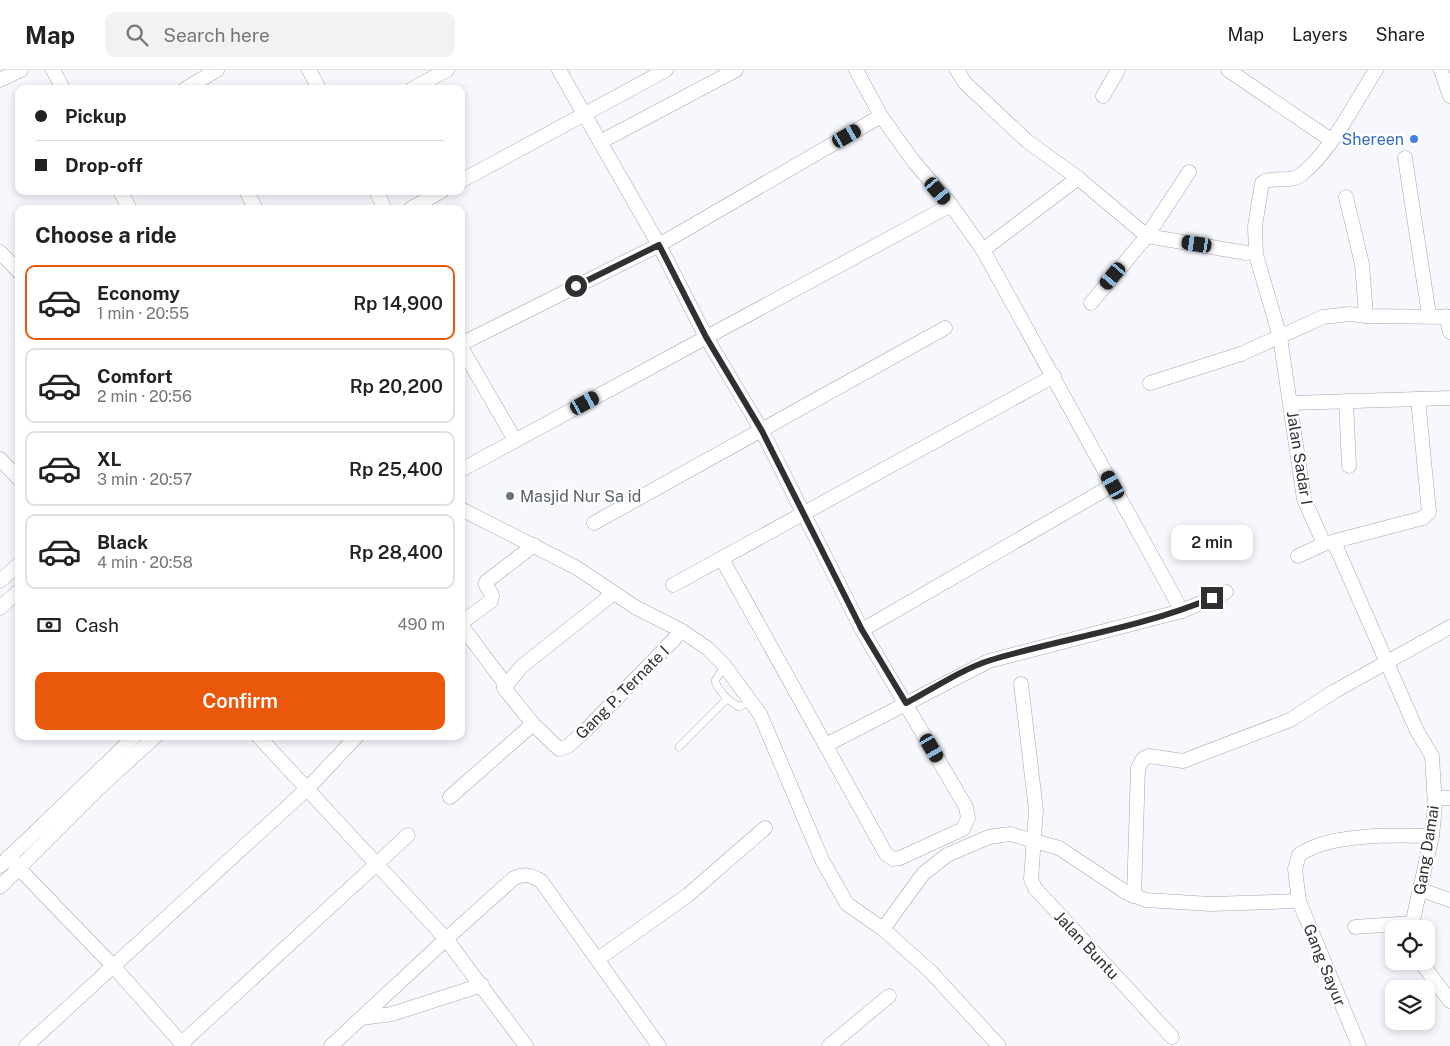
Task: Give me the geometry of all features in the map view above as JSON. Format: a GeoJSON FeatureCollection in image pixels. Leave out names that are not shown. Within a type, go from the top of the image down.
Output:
{"type":"FeatureCollection","features":[{"type":"Feature","properties":{"kind":"street"},"geometry":{"type":"LineString","coordinates":[[0,80],[21,70]]}},
{"type":"Feature","properties":{"kind":"street"},"geometry":{"type":"LineString","coordinates":[[53,70],[62,85]]}},
{"type":"Feature","properties":{"kind":"street"},"geometry":{"type":"LineString","coordinates":[[191,85],[217,70]]}},
{"type":"Feature","properties":{"kind":"street"},"geometry":{"type":"LineString","coordinates":[[309,70],[317,85]]}},
{"type":"Feature","properties":{"kind":"street"},"geometry":{"type":"LineString","coordinates":[[419,85],[447,70]]}},
{"type":"Feature","properties":{"kind":"street"},"geometry":{"type":"LineString","coordinates":[[559,70],[659,245],[706,337],[762,431],[862,630],[966,807],[968,818],[963,829],[900,858],[893,859],[886,854],[722,559]]}},
{"type":"Feature","properties":{"kind":"street"},"geometry":{"type":"LineString","coordinates":[[465,179],[585,117],[666,70]]}},
{"type":"Feature","properties":{"kind":"street"},"geometry":{"type":"LineString","coordinates":[[598,139],[736,70]]}},
{"type":"Feature","properties":{"kind":"street"},"geometry":{"type":"LineString","coordinates":[[856,70],[882,116],[914,162],[951,205],[983,250],[1182,611]]}},
{"type":"Feature","properties":{"kind":"street"},"geometry":{"type":"LineString","coordinates":[[957,70],[965,83],[1026,141],[1078,178],[1147,236],[1246,253]]}},
{"type":"Feature","properties":{"kind":"street"},"geometry":{"type":"LineString","coordinates":[[1102,96],[1118,70]]}},
{"type":"Feature","properties":{"kind":"street"},"geometry":{"type":"LineString","coordinates":[[1228,70],[1331,140]]}},
{"type":"Feature","properties":{"kind":"street"},"geometry":{"type":"LineString","coordinates":[[1291,403],[1280,337],[1256,255],[1255,226],[1260,188],[1262,183],[1270,179],[1295,178],[1301,175],[1331,140],[1376,70]]}},
{"type":"Feature","properties":{"kind":"street"},"geometry":{"type":"LineString","coordinates":[[1440,70],[1450,96]]}},
{"type":"Feature","properties":{"kind":"street"},"geometry":{"type":"LineString","coordinates":[[465,344],[659,245],[882,116]]}},
{"type":"Feature","properties":{"kind":"street"},"geometry":{"type":"LineString","coordinates":[[1405,158],[1429,316]]}},
{"type":"Feature","properties":{"kind":"street"},"geometry":{"type":"LineString","coordinates":[[1091,303],[1147,236],[1189,172]]}},
{"type":"Feature","properties":{"kind":"street"},"geometry":{"type":"LineString","coordinates":[[983,250],[1078,178]]}},
{"type":"Feature","properties":{"kind":"street"},"geometry":{"type":"LineString","coordinates":[[417,205],[435,195]]}},
{"type":"Feature","properties":{"kind":"street"},"geometry":{"type":"LineString","coordinates":[[1346,197],[1362,264],[1366,316]]}},
{"type":"Feature","properties":{"kind":"street"},"geometry":{"type":"LineString","coordinates":[[468,468],[515,440],[951,205]]}},
{"type":"Feature","properties":{"kind":"street"},"geometry":{"type":"LineString","coordinates":[[0,252],[15,268]]}},
{"type":"Feature","properties":{"kind":"street"},"geometry":{"type":"LineString","coordinates":[[1150,383],[1241,354],[1323,317],[1350,314],[1366,316],[1448,317],[1450,332]]}},
{"type":"Feature","properties":{"kind":"street"},"geometry":{"type":"LineString","coordinates":[[594,523],[945,328]]}},
{"type":"Feature","properties":{"kind":"street"},"geometry":{"type":"LineString","coordinates":[[465,353],[515,440]]}},
{"type":"Feature","properties":{"kind":"street"},"geometry":{"type":"LineString","coordinates":[[673,585],[1054,376]]}},
{"type":"Feature","properties":{"kind":"street","name":"Jalan Sadar I"},"geometry":{"type":"LineString","coordinates":[[1387,662],[1329,543],[1304,499],[1291,403],[1450,398]]}},
{"type":"Feature","properties":{"kind":"street"},"geometry":{"type":"LineString","coordinates":[[1298,556],[1329,543],[1422,518],[1429,512],[1418,399]]}},
{"type":"Feature","properties":{"kind":"street"},"geometry":{"type":"LineString","coordinates":[[1346,401],[1349,466]]}},
{"type":"Feature","properties":{"kind":"street"},"geometry":{"type":"LineString","coordinates":[[0,459],[15,474]]}},
{"type":"Feature","properties":{"kind":"street"},"geometry":{"type":"LineString","coordinates":[[862,630],[1113,485]]}},
{"type":"Feature","properties":{"kind":"street"},"geometry":{"type":"LineString","coordinates":[[465,511],[577,568],[635,607],[682,631],[708,648],[724,665],[751,701],[769,731],[822,860],[847,904],[883,929],[931,972],[999,1046]]}},
{"type":"Feature","properties":{"kind":"street"},"geometry":{"type":"LineString","coordinates":[[465,621],[491,601],[492,595],[486,582],[534,545]]}},
{"type":"Feature","properties":{"kind":"street"},"geometry":{"type":"LineString","coordinates":[[0,581],[15,568]]}},
{"type":"Feature","properties":{"kind":"street"},"geometry":{"type":"LineString","coordinates":[[826,745],[989,661],[1182,611],[1226,592]]}},
{"type":"Feature","properties":{"kind":"street"},"geometry":{"type":"LineString","coordinates":[[505,687],[521,667],[614,593]]}},
{"type":"Feature","properties":{"kind":"street"},"geometry":{"type":"LineString","coordinates":[[0,608],[15,595]]}},
{"type":"Feature","properties":{"kind":"street"},"geometry":{"type":"LineString","coordinates":[[1134,896],[1138,768],[1143,759],[1150,756],[1183,761],[1240,741],[1290,720],[1450,627]]}},
{"type":"Feature","properties":{"kind":"street"},"geometry":{"type":"LineString","coordinates":[[450,797],[533,724],[465,630]]}},
{"type":"Feature","properties":{"kind":"street","name":"Gang P. Ternate I"},"geometry":{"type":"LineString","coordinates":[[533,724],[559,749],[568,746],[586,731],[682,631]]}},
{"type":"Feature","properties":{"kind":"street","name":"Gang Damai"},"geometry":{"type":"LineString","coordinates":[[1387,662],[1417,731],[1432,756],[1435,798],[1432,836],[1414,920]]}},
{"type":"Feature","properties":{"kind":"street","name":"Jalan Buntu"},"geometry":{"type":"LineString","coordinates":[[1021,684],[1034,780],[1036,810],[1031,879],[1034,888],[1172,1037]]}},
{"type":"Feature","properties":{"kind":"street"},"geometry":{"type":"LineString","coordinates":[[131,740],[4,861],[20,867],[114,967],[183,1045],[378,866],[408,836]]}},
{"type":"Feature","properties":{"kind":"street"},"geometry":{"type":"LineString","coordinates":[[0,887],[102,786],[152,740]]}},
{"type":"Feature","properties":{"kind":"street"},"geometry":{"type":"LineString","coordinates":[[262,740],[446,939],[482,984],[526,1046]]}},
{"type":"Feature","properties":{"kind":"street"},"geometry":{"type":"LineString","coordinates":[[35,1043],[114,967],[308,788],[353,740]]}},
{"type":"Feature","properties":{"kind":"street"},"geometry":{"type":"LineString","coordinates":[[1435,798],[1450,798]]}},
{"type":"Feature","properties":{"kind":"street"},"geometry":{"type":"LineString","coordinates":[[598,959],[688,895],[765,828]]}},
{"type":"Feature","properties":{"kind":"street"},"geometry":{"type":"LineString","coordinates":[[883,929],[923,874],[947,855],[989,837],[1010,834],[1059,848],[1134,896],[1146,900],[1178,904],[1299,901]]}},
{"type":"Feature","properties":{"kind":"street","name":"Gang Sayur"},"geometry":{"type":"LineString","coordinates":[[1359,1046],[1299,901],[1295,869],[1299,855],[1321,844],[1384,835],[1432,836]]}},
{"type":"Feature","properties":{"kind":"street"},"geometry":{"type":"LineString","coordinates":[[331,1046],[446,939],[514,878],[522,874],[532,875],[541,881],[659,1046]]}},
{"type":"Feature","properties":{"kind":"street"},"geometry":{"type":"LineString","coordinates":[[1421,890],[1450,900]]}},
{"type":"Feature","properties":{"kind":"street"},"geometry":{"type":"LineString","coordinates":[[1355,927],[1385,926]]}},
{"type":"Feature","properties":{"kind":"street"},"geometry":{"type":"LineString","coordinates":[[1427,970],[1450,1001]]}},
{"type":"Feature","properties":{"kind":"street"},"geometry":{"type":"LineString","coordinates":[[361,1018],[392,1014],[482,984]]}},
{"type":"Feature","properties":{"kind":"street"},"geometry":{"type":"LineString","coordinates":[[829,1046],[848,1041],[889,996]]}},
{"type":"Feature","properties":{"kind":"lane"},"geometry":{"type":"LineString","coordinates":[[724,665],[715,681],[727,699],[739,707],[751,701]]}},
{"type":"Feature","properties":{"kind":"lane"},"geometry":{"type":"LineString","coordinates":[[679,747],[727,699]]}},
{"type":"Feature","properties":{"kind":"place","name":"Shereen"},"geometry":{"type":"Point","coordinates":[1414,139]}},
{"type":"Feature","properties":{"kind":"place","name":"Masjid Nur Sa id"},"geometry":{"type":"Point","coordinates":[510,496]}},
{"type":"Feature","properties":{"kind":"route"},"geometry":{"type":"LineString","coordinates":[[576,286],[659,245],[706,337],[762,431],[862,630],[906,703],[989,661],[1182,611],[1212,598]]}}]}
